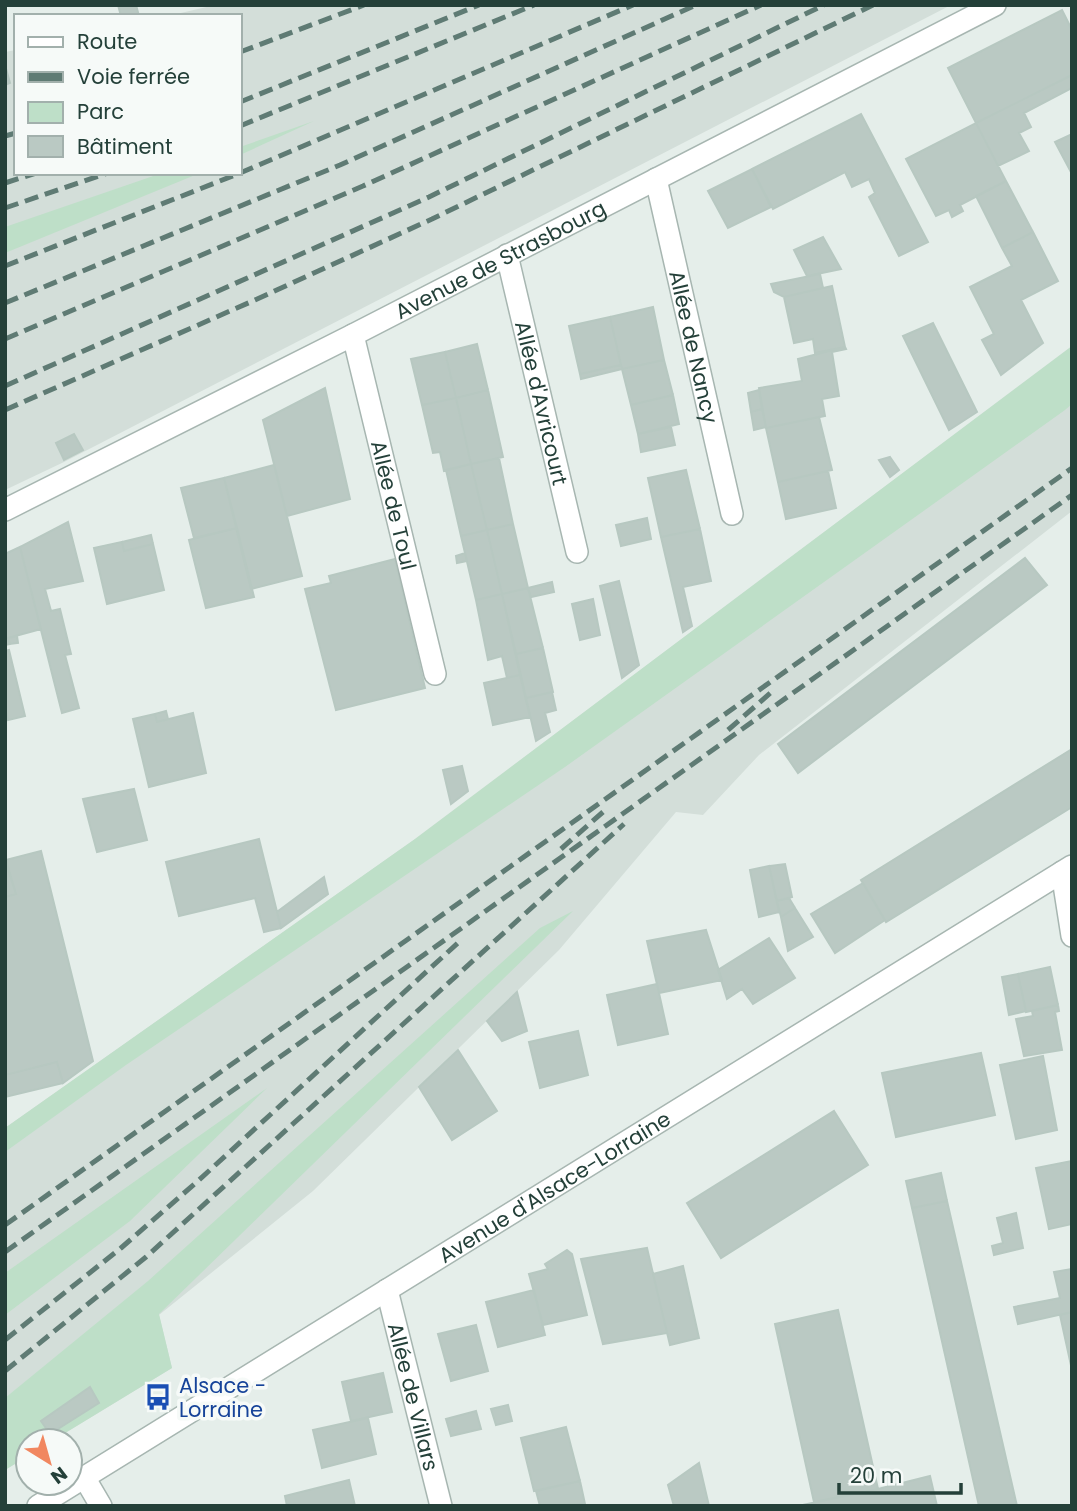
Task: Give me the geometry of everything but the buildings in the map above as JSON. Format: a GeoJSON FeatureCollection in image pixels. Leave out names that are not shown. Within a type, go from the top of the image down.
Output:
{"type":"FeatureCollection","features":[{"type":"Feature","properties":{"kind":"street","name":"Avenue de Strasbourg"},"geometry":{"type":"LineString","coordinates":[[5,510],[353,335],[995,5]]}},
{"type":"Feature","properties":{"kind":"street","name":"Allée de Nancy"},"geometry":{"type":"LineString","coordinates":[[656,179],[732,514]]}},
{"type":"Feature","properties":{"kind":"street","name":"Allée d'Avricourt"},"geometry":{"type":"LineString","coordinates":[[507,255],[577,552]]}},
{"type":"Feature","properties":{"kind":"street","name":"Allée de Toul"},"geometry":{"type":"LineString","coordinates":[[353,335],[435,674]]}},
{"type":"Feature","properties":{"kind":"street"},"geometry":{"type":"LineString","coordinates":[[1067,869],[1072,936]]}},
{"type":"Feature","properties":{"kind":"street","name":"Avenue d'Alsace-Lorraine"},"geometry":{"type":"LineString","coordinates":[[84,1477],[1067,869]]}},
{"type":"Feature","properties":{"kind":"street","name":"Allée de Villars"},"geometry":{"type":"LineString","coordinates":[[387,1290],[441,1506]]}},
{"type":"Feature","properties":{"kind":"street"},"geometry":{"type":"LineString","coordinates":[[84,1477],[101,1506]]}},
{"type":"Feature","properties":{"kind":"shaded area"},"geometry":{"type":"Polygon","coordinates":[[[215,5],[951,5],[5,490],[5,52],[14,50],[14,175],[242,175],[242,14],[177,14],[215,5]]]}},
{"type":"Feature","properties":{"kind":"shaded area"},"geometry":{"type":"Polygon","coordinates":[[[1072,346],[1072,511],[759,755],[703,815],[676,812],[559,950],[313,1191],[159,1315],[172,1368],[75,1427],[14,1427],[14,1465],[5,1470],[5,1128],[415,839],[1072,346]]]}},
{"type":"Feature","properties":{"kind":"green space"},"geometry":{"type":"Polygon","coordinates":[[[314,121],[242,154],[242,146],[314,121]]]}},
{"type":"Feature","properties":{"kind":"green space"},"geometry":{"type":"Polygon","coordinates":[[[156,175],[195,175],[5,253],[5,227],[156,175]]]}},
{"type":"Feature","properties":{"kind":"green space"},"geometry":{"type":"Polygon","coordinates":[[[1072,346],[1072,404],[1065,410],[565,767],[126,1065],[5,1152],[5,1128],[415,839],[1072,346]]]}},
{"type":"Feature","properties":{"kind":"green space"},"geometry":{"type":"Polygon","coordinates":[[[573,911],[159,1314],[172,1368],[75,1427],[14,1427],[14,1465],[5,1470],[5,1398],[148,1281],[540,928],[573,911]]]}},
{"type":"Feature","properties":{"kind":"green space"},"geometry":{"type":"Polygon","coordinates":[[[267,1088],[130,1221],[5,1315],[5,1273],[267,1088]]]}},
{"type":"Feature","properties":{"kind":"railway"},"geometry":{"type":"LineString","coordinates":[[242,51],[364,5]]}},
{"type":"Feature","properties":{"kind":"railway"},"geometry":{"type":"LineString","coordinates":[[242,101],[479,5]]}},
{"type":"Feature","properties":{"kind":"railway"},"geometry":{"type":"LineString","coordinates":[[242,125],[534,5]]}},
{"type":"Feature","properties":{"kind":"railway"},"geometry":{"type":"LineString","coordinates":[[242,172],[633,5]]}},
{"type":"Feature","properties":{"kind":"railway"},"geometry":{"type":"LineString","coordinates":[[5,303],[340,165],[696,5]]}},
{"type":"Feature","properties":{"kind":"railway"},"geometry":{"type":"LineString","coordinates":[[5,339],[363,186],[761,5]]}},
{"type":"Feature","properties":{"kind":"railway"},"geometry":{"type":"LineString","coordinates":[[5,386],[429,197],[824,5]]}},
{"type":"Feature","properties":{"kind":"railway"},"geometry":{"type":"LineString","coordinates":[[5,410],[432,219],[873,5]]}},
{"type":"Feature","properties":{"kind":"railway"},"geometry":{"type":"LineString","coordinates":[[5,136],[14,134]]}},
{"type":"Feature","properties":{"kind":"railway"},"geometry":{"type":"LineString","coordinates":[[5,183],[30,175]]}},
{"type":"Feature","properties":{"kind":"railway"},"geometry":{"type":"LineString","coordinates":[[5,208],[102,175]]}},
{"type":"Feature","properties":{"kind":"railway"},"geometry":{"type":"LineString","coordinates":[[5,266],[235,175]]}},
{"type":"Feature","properties":{"kind":"railway"},"geometry":{"type":"LineString","coordinates":[[5,1225],[1072,468]]}},
{"type":"Feature","properties":{"kind":"railway"},"geometry":{"type":"LineString","coordinates":[[5,1252],[1072,495]]}},
{"type":"Feature","properties":{"kind":"railway"},"geometry":{"type":"LineString","coordinates":[[728,730],[775,689]]}},
{"type":"Feature","properties":{"kind":"railway"},"geometry":{"type":"LineString","coordinates":[[561,849],[603,812]]}},
{"type":"Feature","properties":{"kind":"railway"},"geometry":{"type":"LineString","coordinates":[[5,1371],[146,1257],[624,824]]}},
{"type":"Feature","properties":{"kind":"railway"},"geometry":{"type":"LineString","coordinates":[[5,1340],[121,1248],[199,1180],[460,941]]}},
{"type":"Feature","properties":{"kind":"place","name":"Alsace - Lorraine"},"geometry":{"type":"Point","coordinates":[158,1397]}}]}
